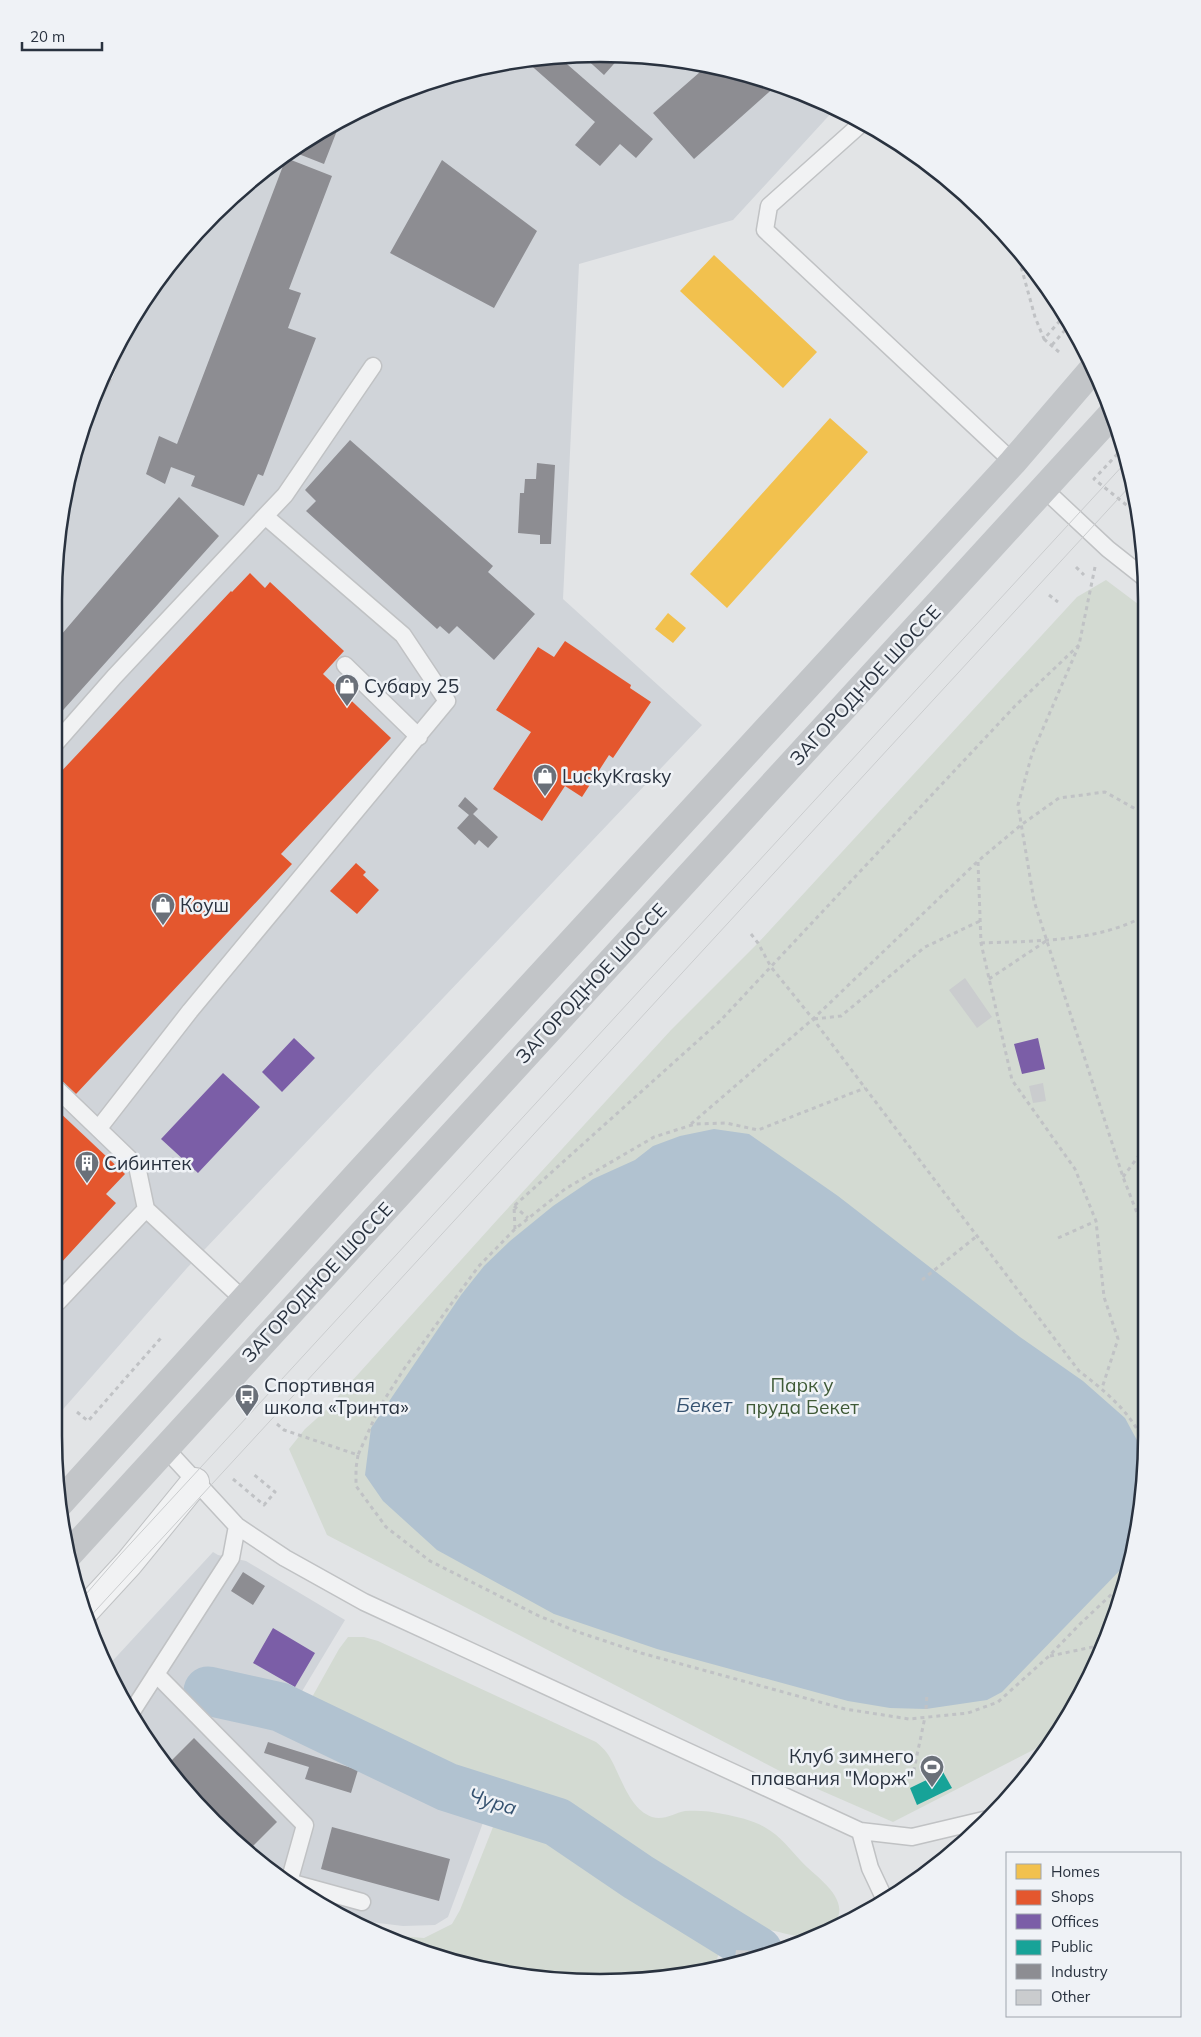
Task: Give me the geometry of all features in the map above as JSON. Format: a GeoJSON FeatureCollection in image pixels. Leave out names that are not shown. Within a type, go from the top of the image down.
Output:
{"type":"FeatureCollection","features":[{"type":"Feature","properties":{"kind":"main road"},"geometry":{"type":"LineString","coordinates":[[66,1497],[244,1300],[1013,462],[1088,374]]}},
{"type":"Feature","properties":{"kind":"main road","name":"ЗАГОРОДНОЕ ШОССЕ"},"geometry":{"type":"LineString","coordinates":[[75,1548],[1107,420]]}},
{"type":"Feature","properties":{"kind":"street"},"geometry":{"type":"LineString","coordinates":[[90,1605],[129,1563],[195,1482]]}},
{"type":"Feature","properties":{"kind":"lane"},"geometry":{"type":"LineString","coordinates":[[857,128],[769,206],[765,230],[1013,462]]}},
{"type":"Feature","properties":{"kind":"lane"},"geometry":{"type":"LineString","coordinates":[[62,736],[114,677],[285,495],[373,366]]}},
{"type":"Feature","properties":{"kind":"lane"},"geometry":{"type":"LineString","coordinates":[[1044,489],[1108,549],[1137,572]]}},
{"type":"Feature","properties":{"kind":"lane"},"geometry":{"type":"LineString","coordinates":[[99,1128],[190,1011],[447,701],[403,635],[265,516]]}},
{"type":"Feature","properties":{"kind":"lane"},"geometry":{"type":"LineString","coordinates":[[345,665],[419,737]]}},
{"type":"Feature","properties":{"kind":"lane"},"geometry":{"type":"LineString","coordinates":[[62,1094],[137,1166],[146,1209],[244,1300]]}},
{"type":"Feature","properties":{"kind":"lane"},"geometry":{"type":"LineString","coordinates":[[62,1298],[146,1209]]}},
{"type":"Feature","properties":{"kind":"lane"},"geometry":{"type":"LineString","coordinates":[[165,1448],[237,1526],[285,1558],[364,1602],[860,1831],[912,1837],[974,1823]]}},
{"type":"Feature","properties":{"kind":"lane"},"geometry":{"type":"LineString","coordinates":[[136,1707],[231,1558],[237,1526]]}},
{"type":"Feature","properties":{"kind":"lane"},"geometry":{"type":"LineString","coordinates":[[156,1674],[305,1825],[290,1875]]}},
{"type":"Feature","properties":{"kind":"lane"},"geometry":{"type":"LineString","coordinates":[[860,1831],[870,1868],[882,1894]]}},
{"type":"Feature","properties":{"kind":"lane"},"geometry":{"type":"LineString","coordinates":[[309,1888],[362,1902]]}},
{"type":"Feature","properties":{"kind":"path"},"geometry":{"type":"LineString","coordinates":[[1021,265],[1035,317],[1044,339],[1059,352]]}},
{"type":"Feature","properties":{"kind":"path"},"geometry":{"type":"LineString","coordinates":[[1044,339],[1060,321]]}},
{"type":"Feature","properties":{"kind":"path"},"geometry":{"type":"LineString","coordinates":[[1052,345],[1065,331]]}},
{"type":"Feature","properties":{"kind":"path"},"geometry":{"type":"LineString","coordinates":[[1118,454],[1094,479],[1130,508]]}},
{"type":"Feature","properties":{"kind":"path"},"geometry":{"type":"LineString","coordinates":[[1096,562],[1079,645],[1032,754],[1018,805],[1034,901],[1123,1177],[1138,1215]]}},
{"type":"Feature","properties":{"kind":"path"},"geometry":{"type":"LineString","coordinates":[[1076,567],[1084,575]]}},
{"type":"Feature","properties":{"kind":"path"},"geometry":{"type":"LineString","coordinates":[[1049,595],[1058,602]]}},
{"type":"Feature","properties":{"kind":"path"},"geometry":{"type":"LineString","coordinates":[[514,1206],[721,1020],[1016,704],[1079,645]]}},
{"type":"Feature","properties":{"kind":"path"},"geometry":{"type":"LineString","coordinates":[[689,1126],[813,1019],[978,861],[1022,824],[1059,798],[1105,792],[1138,810]]}},
{"type":"Feature","properties":{"kind":"path"},"geometry":{"type":"LineString","coordinates":[[978,861],[981,943],[1012,1080],[1075,1169],[1096,1221],[1104,1297],[1118,1340],[1102,1388]]}},
{"type":"Feature","properties":{"kind":"path"},"geometry":{"type":"LineString","coordinates":[[981,943],[1047,940],[1096,933],[1138,920]]}},
{"type":"Feature","properties":{"kind":"path"},"geometry":{"type":"LineString","coordinates":[[813,1019],[841,1016],[925,947],[980,921]]}},
{"type":"Feature","properties":{"kind":"path"},"geometry":{"type":"LineString","coordinates":[[751,934],[771,967],[813,1019],[1079,1371],[1102,1388],[1138,1431]]}},
{"type":"Feature","properties":{"kind":"path"},"geometry":{"type":"LineString","coordinates":[[989,979],[1047,940]]}},
{"type":"Feature","properties":{"kind":"path"},"geometry":{"type":"LineString","coordinates":[[865,1088],[758,1130],[726,1123],[696,1124],[654,1137],[565,1189],[515,1229],[478,1267],[404,1369],[379,1408],[358,1455],[356,1486],[386,1527],[430,1561],[539,1616],[578,1632],[641,1653],[845,1709],[909,1719],[968,1713],[998,1702],[1049,1656],[1116,1590]]}},
{"type":"Feature","properties":{"kind":"path"},"geometry":{"type":"LineString","coordinates":[[1123,1177],[1138,1157]]}},
{"type":"Feature","properties":{"kind":"path"},"geometry":{"type":"LineString","coordinates":[[514,1206],[528,1218]]}},
{"type":"Feature","properties":{"kind":"path"},"geometry":{"type":"LineString","coordinates":[[514,1206],[515,1229]]}},
{"type":"Feature","properties":{"kind":"path"},"geometry":{"type":"LineString","coordinates":[[1058,1238],[1096,1221]]}},
{"type":"Feature","properties":{"kind":"path"},"geometry":{"type":"LineString","coordinates":[[922,1280],[977,1236]]}},
{"type":"Feature","properties":{"kind":"path"},"geometry":{"type":"LineString","coordinates":[[76,1412],[88,1420],[162,1338]]}},
{"type":"Feature","properties":{"kind":"path"},"geometry":{"type":"LineString","coordinates":[[277,1424],[284,1430],[358,1455]]}},
{"type":"Feature","properties":{"kind":"path"},"geometry":{"type":"LineString","coordinates":[[233,1479],[264,1505],[275,1492],[252,1473]]}},
{"type":"Feature","properties":{"kind":"path"},"geometry":{"type":"LineString","coordinates":[[1049,1656],[1096,1646]]}},
{"type":"Feature","properties":{"kind":"path"},"geometry":{"type":"LineString","coordinates":[[926,1693],[926,1708]]}},
{"type":"Feature","properties":{"kind":"path"},"geometry":{"type":"LineString","coordinates":[[912,1779],[925,1717]]}},
{"type":"Feature","properties":{"kind":"shaded area"},"geometry":{"type":"Polygon","coordinates":[[[600,62],[636,64],[671,67],[740,81],[806,103],[830,114],[733,220],[579,264],[563,599],[702,725],[187,1268],[62,1410],[62,600],[64,565],[67,530],[73,496],[91,428],[103,395],[135,331],[153,302],[196,246],[246,196],[302,153],[332,135],[395,103],[428,91],[461,81],[530,67],[600,62]]]}},
{"type":"Feature","properties":{"kind":"shaded area"},"geometry":{"type":"Polygon","coordinates":[[[213,1552],[218,1555],[246,1561],[345,1620],[281,1726],[484,1820],[448,1917],[435,1925],[403,1926],[369,1922],[331,1902],[273,1863],[220,1817],[174,1764],[153,1735],[112,1661],[213,1552]]]}},
{"type":"Feature","properties":{"kind":"green space","name":"Парк у пруда Бекет"},"geometry":{"type":"Polygon","coordinates":[[[1106,580],[1138,604],[1138,1436],[1134,1507],[1120,1576],[1098,1642],[1066,1705],[1044,1741],[1035,1749],[893,1822],[797,1780],[327,1535],[289,1449],[305,1429],[324,1412],[671,1030],[758,943],[1077,597],[1106,580]]]}},
{"type":"Feature","properties":{"kind":"green space"},"geometry":{"type":"Polygon","coordinates":[[[348,1637],[364,1637],[378,1641],[596,1742],[612,1761],[630,1798],[636,1806],[652,1817],[665,1817],[685,1811],[709,1811],[745,1819],[766,1828],[780,1839],[830,1889],[839,1907],[838,1916],[836,1920],[799,1936],[753,1928],[737,1932],[724,1945],[717,1961],[671,1970],[636,1973],[600,1974],[530,1970],[461,1956],[402,1936],[424,1938],[452,1924],[460,1910],[493,1827],[493,1819],[482,1808],[307,1729],[302,1715],[339,1649],[348,1637]]]}},
{"type":"Feature","properties":{"kind":"water","name":"Бекет"},"geometry":{"type":"Polygon","coordinates":[[[714,1129],[749,1134],[838,1196],[1020,1337],[1083,1381],[1125,1418],[1138,1442],[1134,1507],[1122,1568],[1002,1692],[987,1700],[926,1709],[890,1708],[848,1701],[657,1649],[554,1614],[437,1550],[383,1501],[365,1475],[371,1428],[461,1295],[484,1266],[510,1241],[553,1206],[593,1179],[635,1160],[653,1146],[680,1136],[714,1129]]]}},
{"type":"Feature","properties":{"kind":"building: Homes"},"geometry":{"type":"Polygon","coordinates":[[[714,255],[817,352],[783,388],[680,291],[714,255]]]}},
{"type":"Feature","properties":{"kind":"building: Homes"},"geometry":{"type":"Polygon","coordinates":[[[830,418],[868,452],[727,608],[690,574],[830,418]]]}},
{"type":"Feature","properties":{"kind":"building: Homes"},"geometry":{"type":"Polygon","coordinates":[[[668,613],[686,628],[673,643],[655,629],[668,613]]]}},
{"type":"Feature","properties":{"kind":"building: Shops"},"geometry":{"type":"Polygon","coordinates":[[[250,573],[265,588],[270,582],[344,651],[323,674],[391,738],[281,854],[292,864],[76,1094],[62,1081],[62,771],[250,573]]]}},
{"type":"Feature","properties":{"kind":"building: Shops"},"geometry":{"type":"Polygon","coordinates":[[[565,641],[631,685],[630,688],[651,702],[613,758],[609,755],[582,797],[565,786],[542,821],[493,789],[531,732],[496,710],[538,647],[554,657],[565,641]]]}},
{"type":"Feature","properties":{"kind":"building: Shops"},"geometry":{"type":"Polygon","coordinates":[[[356,863],[366,872],[363,875],[379,890],[357,914],[330,891],[356,863]]]}},
{"type":"Feature","properties":{"kind":"building: Shops","name":"Сибинтек"},"geometry":{"type":"Polygon","coordinates":[[[62,1115],[125,1174],[106,1194],[116,1203],[62,1262],[62,1115]]]}},
{"type":"Feature","properties":{"kind":"building: Offices"},"geometry":{"type":"Polygon","coordinates":[[[294,1038],[315,1058],[282,1092],[262,1072],[294,1038]]]}},
{"type":"Feature","properties":{"kind":"building: Offices"},"geometry":{"type":"Polygon","coordinates":[[[1038,1038],[1045,1069],[1022,1074],[1014,1044],[1038,1038]]]}},
{"type":"Feature","properties":{"kind":"building: Offices"},"geometry":{"type":"Polygon","coordinates":[[[223,1073],[260,1107],[198,1173],[161,1139],[223,1073]]]}},
{"type":"Feature","properties":{"kind":"building: Offices"},"geometry":{"type":"Polygon","coordinates":[[[273,1628],[315,1653],[295,1687],[253,1663],[273,1628]]]}},
{"type":"Feature","properties":{"kind":"building: Public"},"geometry":{"type":"Polygon","coordinates":[[[943,1772],[952,1788],[917,1805],[910,1788],[943,1772]]]}},
{"type":"Feature","properties":{"kind":"building: Industry"},"geometry":{"type":"Polygon","coordinates":[[[590,63],[615,63],[604,75],[590,63]]]}},
{"type":"Feature","properties":{"kind":"building: Industry"},"geometry":{"type":"Polygon","coordinates":[[[567,64],[653,139],[636,158],[620,144],[600,166],[575,145],[595,122],[533,67],[567,64]]]}},
{"type":"Feature","properties":{"kind":"building: Industry"},"geometry":{"type":"Polygon","coordinates":[[[700,72],[771,90],[694,159],[653,113],[700,72]]]}},
{"type":"Feature","properties":{"kind":"building: Industry"},"geometry":{"type":"Polygon","coordinates":[[[336,133],[324,164],[300,155],[336,133]]]}},
{"type":"Feature","properties":{"kind":"building: Industry"},"geometry":{"type":"Polygon","coordinates":[[[292,160],[332,176],[289,289],[301,293],[288,328],[316,338],[263,476],[258,474],[244,506],[191,486],[195,476],[171,467],[165,484],[146,474],[159,436],[177,444],[283,167],[292,160]]]}},
{"type":"Feature","properties":{"kind":"building: Industry"},"geometry":{"type":"Polygon","coordinates":[[[442,160],[537,231],[494,308],[390,253],[442,160]]]}},
{"type":"Feature","properties":{"kind":"building: Industry"},"geometry":{"type":"Polygon","coordinates":[[[350,440],[493,566],[488,572],[535,614],[494,660],[457,626],[449,634],[440,626],[437,629],[306,511],[316,501],[305,490],[350,440]]]}},
{"type":"Feature","properties":{"kind":"building: Industry"},"geometry":{"type":"Polygon","coordinates":[[[537,463],[555,465],[551,544],[540,544],[540,535],[518,533],[520,493],[524,493],[525,479],[536,479],[537,463]]]}},
{"type":"Feature","properties":{"kind":"building: Industry"},"geometry":{"type":"Polygon","coordinates":[[[179,497],[219,536],[62,711],[62,634],[179,497]]]}},
{"type":"Feature","properties":{"kind":"building: Industry"},"geometry":{"type":"Polygon","coordinates":[[[465,797],[478,809],[473,814],[498,837],[488,848],[479,840],[475,845],[457,828],[469,815],[458,806],[465,797]]]}},
{"type":"Feature","properties":{"kind":"building: Industry"},"geometry":{"type":"Polygon","coordinates":[[[243,1572],[265,1586],[253,1605],[231,1591],[243,1572]]]}},
{"type":"Feature","properties":{"kind":"building: Industry"},"geometry":{"type":"Polygon","coordinates":[[[194,1738],[277,1822],[253,1846],[220,1817],[171,1761],[194,1738]]]}},
{"type":"Feature","properties":{"kind":"building: Industry"},"geometry":{"type":"Polygon","coordinates":[[[268,1742],[358,1770],[351,1793],[305,1779],[309,1767],[264,1753],[268,1742]]]}},
{"type":"Feature","properties":{"kind":"building: Industry"},"geometry":{"type":"Polygon","coordinates":[[[332,1827],[450,1859],[439,1901],[321,1869],[332,1827]]]}},
{"type":"Feature","properties":{"kind":"building: Other"},"geometry":{"type":"Polygon","coordinates":[[[965,978],[992,1017],[977,1028],[949,990],[965,978]]]}},
{"type":"Feature","properties":{"kind":"building: Other"},"geometry":{"type":"Polygon","coordinates":[[[1043,1083],[1046,1101],[1033,1103],[1029,1086],[1043,1083]]]}},
{"type":"Feature","properties":{"kind":"building: Other"},"geometry":{"type":"Polygon","coordinates":[[[736,1950],[757,1951],[740,1956],[735,1957],[736,1950]]]}},
{"type":"Feature","properties":{"kind":"waterway","name":"Чура"},"geometry":{"type":"LineString","coordinates":[[208,1691],[280,1707],[447,1787],[557,1822],[638,1877],[758,1951]]}},
{"type":"Feature","properties":{"kind":"tram line"},"geometry":{"type":"LineString","coordinates":[[86,1594],[1121,467]]}},
{"type":"Feature","properties":{"kind":"tram line"},"geometry":{"type":"LineString","coordinates":[[93,1614],[1127,490]]}},
{"type":"Feature","properties":{"kind":"place","name":"Субару 25"},"geometry":{"type":"Point","coordinates":[347,707]}},
{"type":"Feature","properties":{"kind":"place","name":"LuckyKrasky"},"geometry":{"type":"Point","coordinates":[545,797]}},
{"type":"Feature","properties":{"kind":"place","name":"Коуш"},"geometry":{"type":"Point","coordinates":[163,926]}},
{"type":"Feature","properties":{"kind":"place","name":"Сибинтек"},"geometry":{"type":"Point","coordinates":[87,1184]}},
{"type":"Feature","properties":{"kind":"place","name":"Спортивная школа «Тринта»"},"geometry":{"type":"Point","coordinates":[247,1417]}},
{"type":"Feature","properties":{"kind":"place","name":"Клуб зимнего плавания \"Морж\""},"geometry":{"type":"Point","coordinates":[932,1788]}}]}
